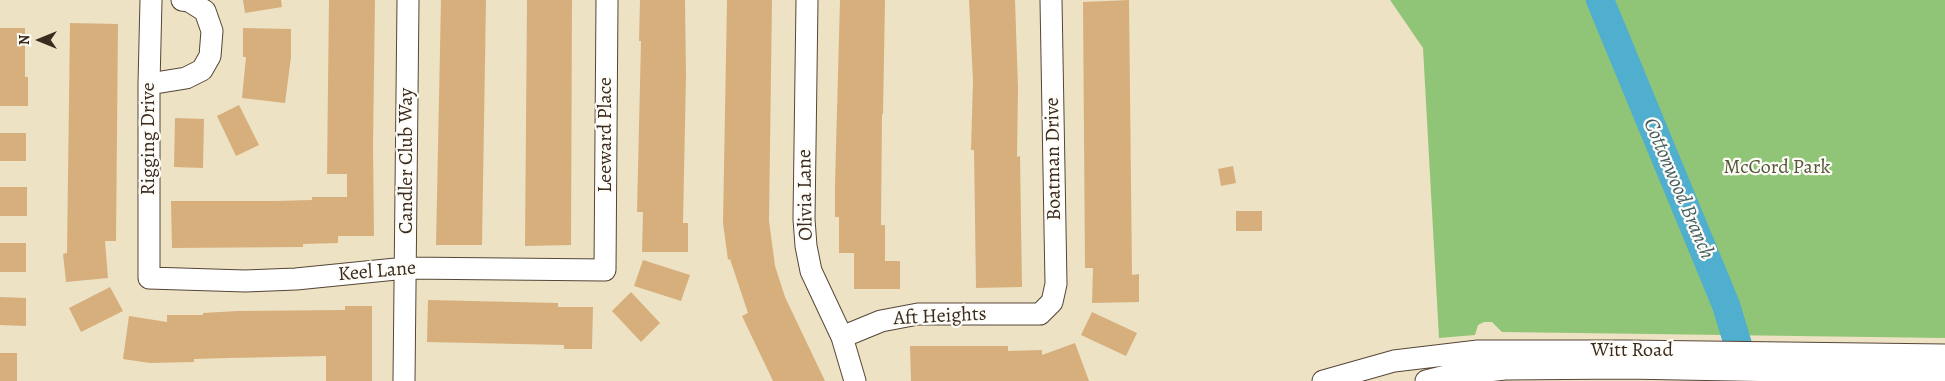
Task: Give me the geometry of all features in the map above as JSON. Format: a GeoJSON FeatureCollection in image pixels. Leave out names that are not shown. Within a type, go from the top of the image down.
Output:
{"type":"FeatureCollection","features":[{"type":"Feature","properties":{"kind":"street","name":"Rigging Drive"},"geometry":{"type":"LineString","coordinates":[[150,278],[149,84],[151,0]]}},
{"type":"Feature","properties":{"kind":"street"},"geometry":{"type":"LineString","coordinates":[[149,84],[186,78],[202,70],[210,56],[212,31],[205,11],[189,1],[182,0]]}},
{"type":"Feature","properties":{"kind":"street","name":"Candler Club Way"},"geometry":{"type":"LineString","coordinates":[[404,381],[408,0]]}},
{"type":"Feature","properties":{"kind":"street","name":"Leeward Place"},"geometry":{"type":"LineString","coordinates":[[605,270],[607,0]]}},
{"type":"Feature","properties":{"kind":"street","name":"Olivia Lane"},"geometry":{"type":"LineString","coordinates":[[807,0],[804,219],[806,246],[812,272],[842,337],[855,381]]}},
{"type":"Feature","properties":{"kind":"street","name":"Boatman Drive"},"geometry":{"type":"LineString","coordinates":[[1040,314],[1052,302],[1056,284],[1051,0]]}},
{"type":"Feature","properties":{"kind":"street","name":"Keel Lane"},"geometry":{"type":"LineString","coordinates":[[150,278],[245,281],[296,279],[406,268],[605,270]]}},
{"type":"Feature","properties":{"kind":"street","name":"Aft Heights"},"geometry":{"type":"LineString","coordinates":[[842,337],[881,321],[918,314],[1040,314]]}},
{"type":"Feature","properties":{"kind":"street","name":"Witt Road"},"geometry":{"type":"LineString","coordinates":[[1323,381],[1394,361],[1478,351],[1626,360],[1945,374]]}},
{"type":"Feature","properties":{"kind":"street","name":"Witt Road"},"geometry":{"type":"LineString","coordinates":[[1426,381],[1446,376],[1505,369],[1626,360],[1945,355]]}},
{"type":"Feature","properties":{"kind":"green space","name":"McCord Park"},"geometry":{"type":"Polygon","coordinates":[[[1390,0],[1945,0],[1945,338],[1502,332],[1492,322],[1484,322],[1478,325],[1475,335],[1439,338],[1423,48],[1390,0]]]}},
{"type":"Feature","properties":{"kind":"building"},"geometry":{"type":"Polygon","coordinates":[[[243,0],[281,0],[282,7],[245,13],[243,0]]]}},
{"type":"Feature","properties":{"kind":"building"},"geometry":{"type":"Polygon","coordinates":[[[329,0],[375,0],[374,236],[338,236],[338,243],[303,244],[303,247],[172,248],[171,201],[276,201],[312,200],[312,197],[347,197],[347,174],[327,174],[329,0]]]}},
{"type":"Feature","properties":{"kind":"building"},"geometry":{"type":"Polygon","coordinates":[[[441,0],[486,0],[482,245],[436,245],[441,0]]]}},
{"type":"Feature","properties":{"kind":"building"},"geometry":{"type":"Polygon","coordinates":[[[527,0],[572,0],[571,245],[525,246],[527,0]]]}},
{"type":"Feature","properties":{"kind":"building"},"geometry":{"type":"Polygon","coordinates":[[[640,0],[685,0],[686,75],[683,223],[688,223],[688,252],[642,252],[643,212],[637,212],[641,41],[639,41],[640,0]]]}},
{"type":"Feature","properties":{"kind":"building"},"geometry":{"type":"Polygon","coordinates":[[[727,0],[772,0],[769,221],[775,266],[785,297],[825,381],[773,381],[742,316],[748,313],[730,259],[728,260],[723,223],[727,0]]]}},
{"type":"Feature","properties":{"kind":"building"},"geometry":{"type":"Polygon","coordinates":[[[840,0],[885,0],[881,225],[885,225],[885,261],[900,261],[900,289],[854,289],[854,253],[839,253],[839,217],[835,217],[835,184],[840,0]]]}},
{"type":"Feature","properties":{"kind":"building"},"geometry":{"type":"Polygon","coordinates":[[[969,0],[1015,0],[1018,88],[1017,157],[1020,156],[1022,287],[976,288],[974,150],[971,150],[973,81],[969,0]]]}},
{"type":"Feature","properties":{"kind":"building"},"geometry":{"type":"Polygon","coordinates":[[[1129,0],[1132,275],[1139,274],[1139,302],[1092,303],[1093,268],[1085,268],[1083,2],[1129,0]]]}},
{"type":"Feature","properties":{"kind":"building"},"geometry":{"type":"Polygon","coordinates":[[[70,23],[118,24],[116,241],[105,241],[108,278],[66,282],[63,254],[67,253],[70,23]]]}},
{"type":"Feature","properties":{"kind":"building"},"geometry":{"type":"Polygon","coordinates":[[[0,28],[25,28],[25,77],[28,77],[28,106],[0,106],[0,28]]]}},
{"type":"Feature","properties":{"kind":"building"},"geometry":{"type":"Polygon","coordinates":[[[243,28],[291,29],[291,57],[285,103],[242,98],[246,57],[243,57],[243,28]]]}},
{"type":"Feature","properties":{"kind":"building"},"geometry":{"type":"Polygon","coordinates":[[[239,105],[259,145],[236,156],[217,116],[239,105]]]}},
{"type":"Feature","properties":{"kind":"building"},"geometry":{"type":"Polygon","coordinates":[[[175,118],[204,119],[203,168],[174,167],[175,118]]]}},
{"type":"Feature","properties":{"kind":"building"},"geometry":{"type":"Polygon","coordinates":[[[0,133],[26,133],[26,161],[0,161],[0,133]]]}},
{"type":"Feature","properties":{"kind":"building"},"geometry":{"type":"Polygon","coordinates":[[[1233,166],[1236,183],[1221,186],[1218,169],[1233,166]]]}},
{"type":"Feature","properties":{"kind":"building"},"geometry":{"type":"Polygon","coordinates":[[[0,187],[27,187],[27,216],[0,216],[0,187]]]}},
{"type":"Feature","properties":{"kind":"building"},"geometry":{"type":"Polygon","coordinates":[[[1236,211],[1262,211],[1262,231],[1236,231],[1236,211]]]}},
{"type":"Feature","properties":{"kind":"building"},"geometry":{"type":"Polygon","coordinates":[[[0,243],[26,243],[26,272],[0,272],[0,243]]]}},
{"type":"Feature","properties":{"kind":"building"},"geometry":{"type":"Polygon","coordinates":[[[643,260],[690,275],[681,301],[634,286],[643,260]]]}},
{"type":"Feature","properties":{"kind":"building"},"geometry":{"type":"Polygon","coordinates":[[[110,287],[123,311],[81,332],[69,308],[110,287]]]}},
{"type":"Feature","properties":{"kind":"building"},"geometry":{"type":"Polygon","coordinates":[[[631,292],[660,323],[641,342],[612,311],[631,292]]]}},
{"type":"Feature","properties":{"kind":"building"},"geometry":{"type":"Polygon","coordinates":[[[0,297],[26,298],[26,326],[0,325],[0,297]]]}},
{"type":"Feature","properties":{"kind":"building"},"geometry":{"type":"Polygon","coordinates":[[[428,300],[558,303],[558,307],[593,307],[592,349],[564,349],[564,345],[427,342],[428,300]]]}},
{"type":"Feature","properties":{"kind":"building"},"geometry":{"type":"Polygon","coordinates":[[[345,306],[372,306],[372,381],[326,381],[326,356],[194,359],[194,362],[150,363],[123,359],[129,316],[167,322],[167,315],[203,315],[203,313],[237,311],[345,310],[345,306]]]}},
{"type":"Feature","properties":{"kind":"building"},"geometry":{"type":"Polygon","coordinates":[[[1092,312],[1137,333],[1126,356],[1081,335],[1092,312]]]}},
{"type":"Feature","properties":{"kind":"building"},"geometry":{"type":"Polygon","coordinates":[[[1075,343],[1089,381],[911,381],[910,346],[1008,346],[1008,351],[1042,350],[1042,355],[1075,343]]]}},
{"type":"Feature","properties":{"kind":"building"},"geometry":{"type":"Polygon","coordinates":[[[0,353],[17,353],[17,381],[0,381],[0,353]]]}},
{"type":"Feature","properties":{"kind":"waterway","name":"Cottonwood Branch"},"geometry":{"type":"LineString","coordinates":[[1600,0],[1726,305],[1749,381]]}}]}
